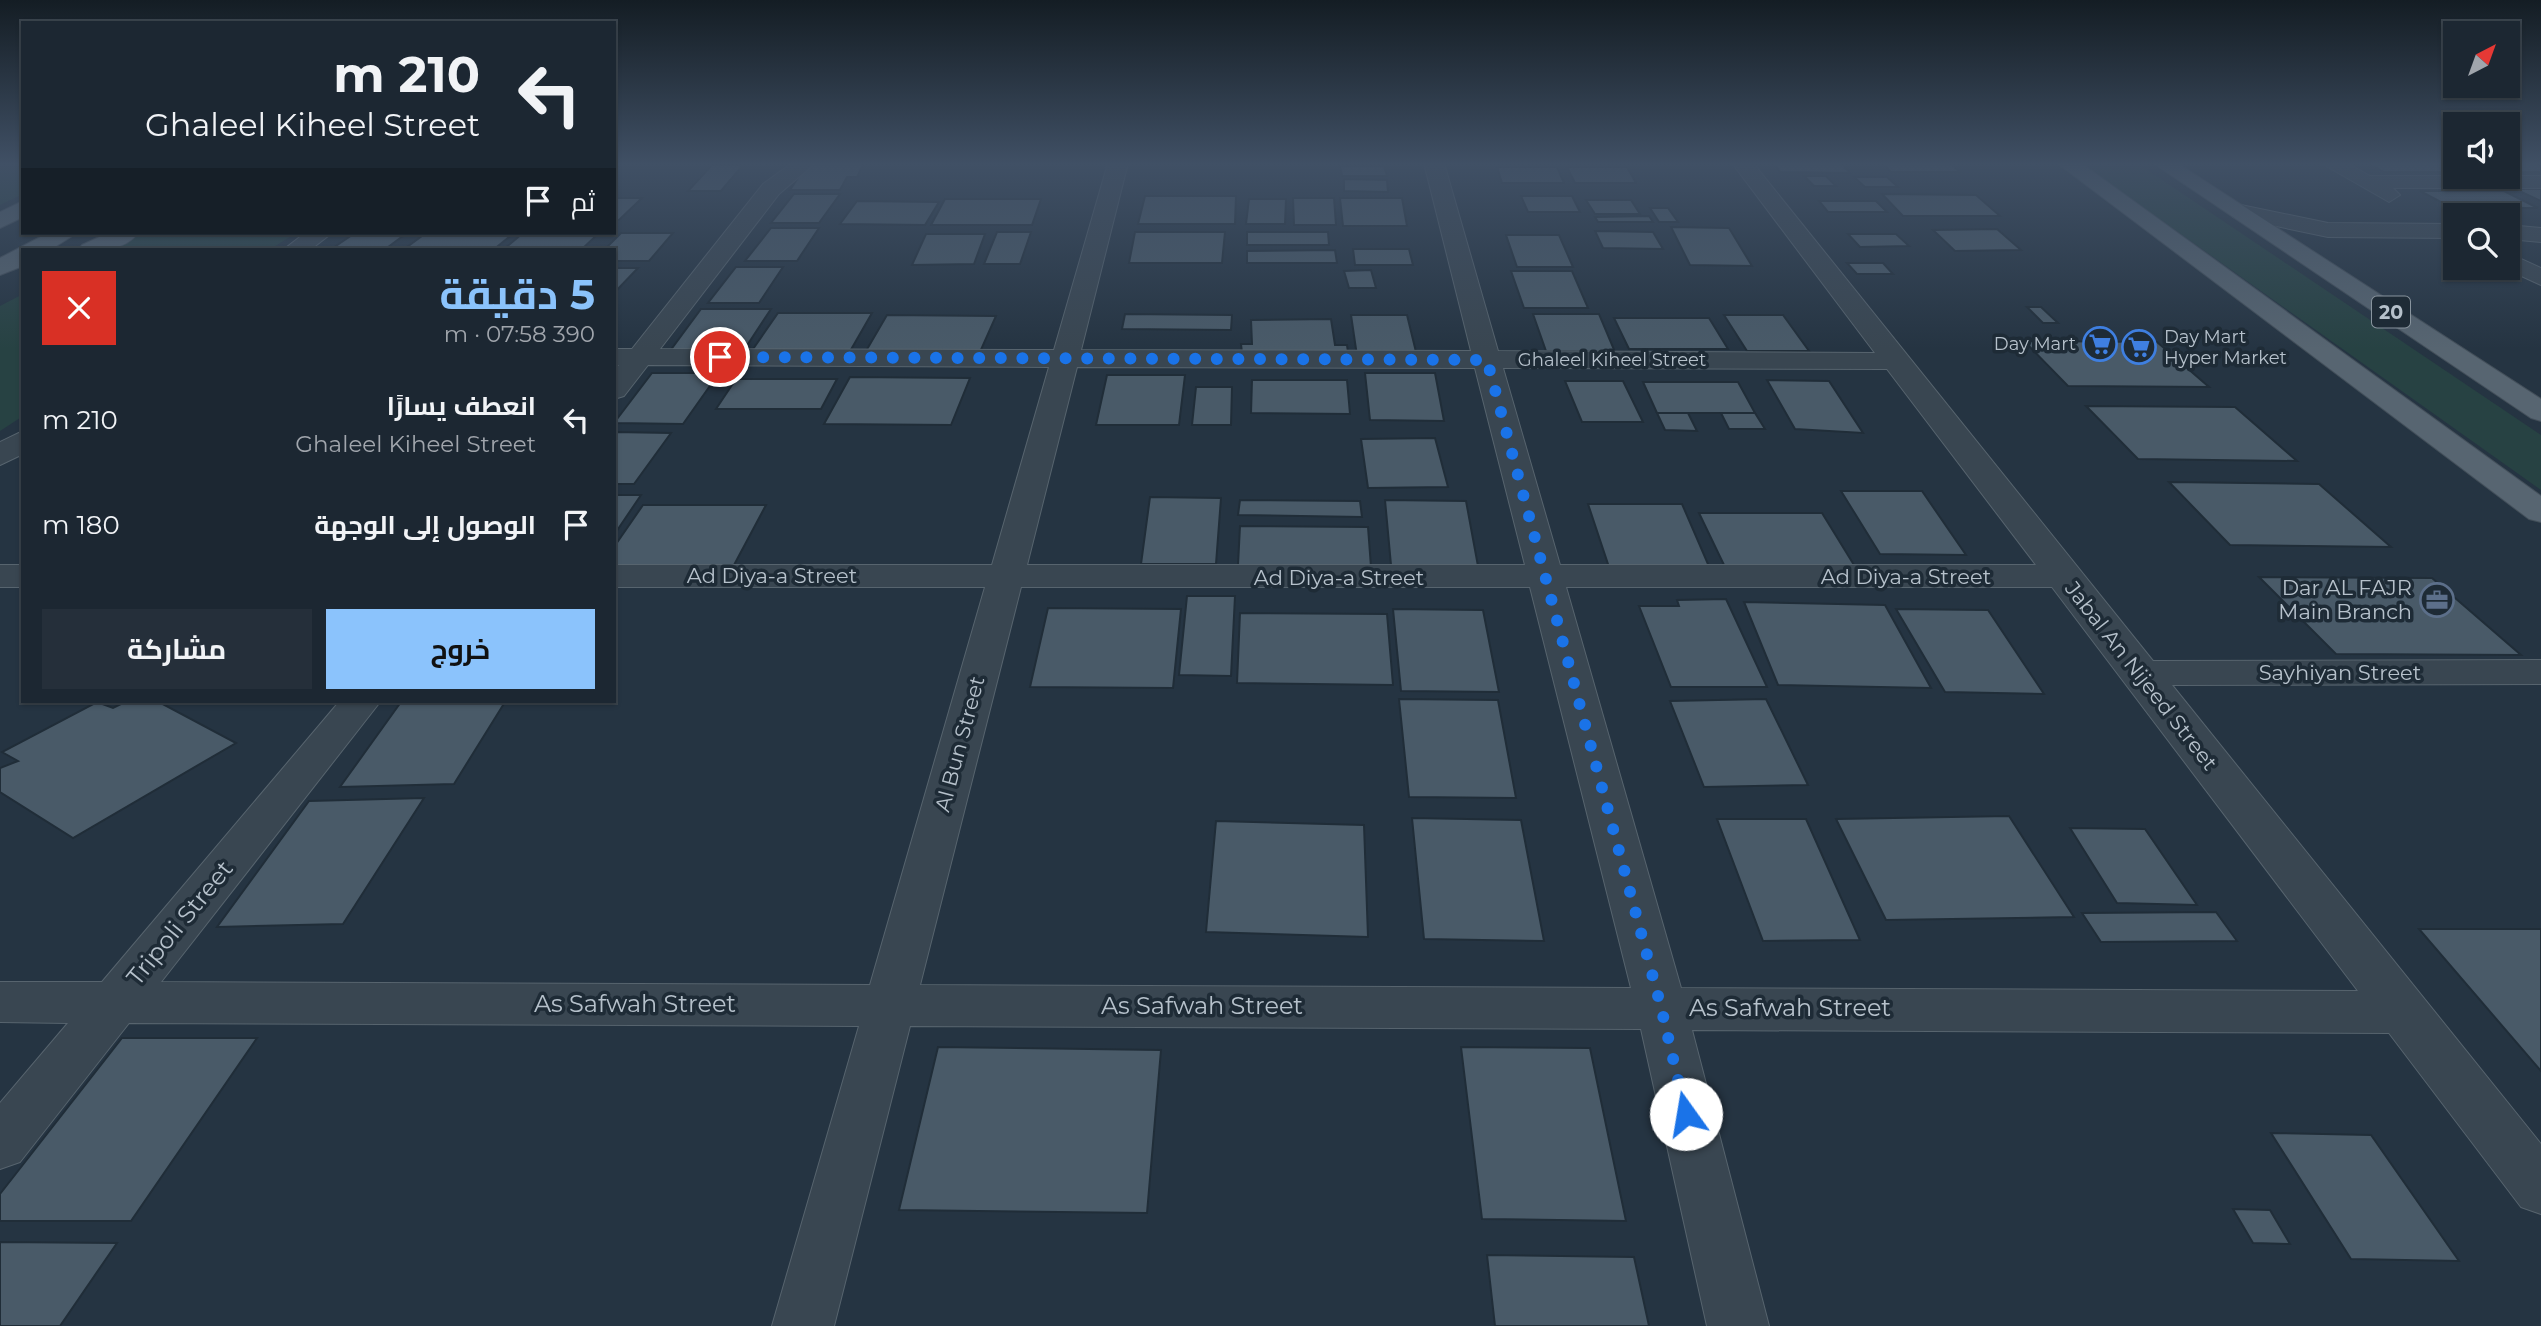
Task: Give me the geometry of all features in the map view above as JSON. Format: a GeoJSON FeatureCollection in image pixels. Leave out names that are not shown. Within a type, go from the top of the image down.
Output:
{"type":"FeatureCollection","features":[{"type":"Feature","properties":{"kind":"main road"},"geometry":{"type":"LineString","coordinates":[[2151,225],[2541,512]]}},
{"type":"Feature","properties":{"kind":"main road","name":"20"},"geometry":{"type":"LineString","coordinates":[[2260,225],[2541,412]]}},
{"type":"Feature","properties":{"kind":"main road"},"geometry":{"type":"LineString","coordinates":[[0,239],[21,228]]}},
{"type":"Feature","properties":{"kind":"main road"},"geometry":{"type":"LineString","coordinates":[[37,248],[61,235]]}},
{"type":"Feature","properties":{"kind":"main road"},"geometry":{"type":"LineString","coordinates":[[94,248],[122,235]]}},
{"type":"Feature","properties":{"kind":"main road"},"geometry":{"type":"LineString","coordinates":[[0,268],[21,257]]}},
{"type":"Feature","properties":{"kind":"main road"},"geometry":{"type":"LineString","coordinates":[[0,293],[21,283]]}},
{"type":"Feature","properties":{"kind":"street"},"geometry":{"type":"LineString","coordinates":[[616,385],[628,357],[740,225]]}},
{"type":"Feature","properties":{"kind":"street","name":"Al Bun Street"},"geometry":{"type":"LineString","coordinates":[[803,1326],[1101,225]]}},
{"type":"Feature","properties":{"kind":"street"},"geometry":{"type":"LineString","coordinates":[[1451,225],[1661,1007],[1738,1326]]}},
{"type":"Feature","properties":{"kind":"street","name":"Jabal An Nijeed Street"},"geometry":{"type":"LineString","coordinates":[[1790,225],[2541,1188]]}},
{"type":"Feature","properties":{"kind":"street"},"geometry":{"type":"LineString","coordinates":[[2303,225],[2328,230],[2443,231]]}},
{"type":"Feature","properties":{"kind":"street"},"geometry":{"type":"LineString","coordinates":[[2291,246],[2312,234],[2328,230]]}},
{"type":"Feature","properties":{"kind":"street"},"geometry":{"type":"LineString","coordinates":[[298,248],[317,235]]}},
{"type":"Feature","properties":{"kind":"street"},"geometry":{"type":"LineString","coordinates":[[2520,267],[2541,278]]}},
{"type":"Feature","properties":{"kind":"street","name":"Ghaleel Kiheel Street"},"geometry":{"type":"LineString","coordinates":[[628,357],[1896,361]]}},
{"type":"Feature","properties":{"kind":"street"},"geometry":{"type":"LineString","coordinates":[[0,456],[21,441]]}},
{"type":"Feature","properties":{"kind":"street"},"geometry":{"type":"LineString","coordinates":[[0,576],[21,576]]}},
{"type":"Feature","properties":{"kind":"street","name":"Ad Diya-a Street"},"geometry":{"type":"LineString","coordinates":[[616,576],[1545,579],[2063,576]]}},
{"type":"Feature","properties":{"kind":"street","name":"Sayhiyan Street"},"geometry":{"type":"LineString","coordinates":[[2139,673],[2541,672]]}},
{"type":"Feature","properties":{"kind":"street","name":"Tripoli Street"},"geometry":{"type":"LineString","coordinates":[[0,1144],[359,703]]}},
{"type":"Feature","properties":{"kind":"street","name":"As Safwah Street"},"geometry":{"type":"LineString","coordinates":[[0,1002],[2403,1012]]}},
{"type":"Feature","properties":{"kind":"green space"},"geometry":{"type":"Polygon","coordinates":[[[2168,225],[2229,225],[2541,435],[2541,490],[2168,225]]]}},
{"type":"Feature","properties":{"kind":"green space"},"geometry":{"type":"Polygon","coordinates":[[[137,235],[293,235],[272,248],[111,248],[137,235]]]}},
{"type":"Feature","properties":{"kind":"green space"},"geometry":{"type":"Polygon","coordinates":[[[21,295],[21,417],[0,431],[0,306],[21,295]]]}},
{"type":"Feature","properties":{"kind":"building"},"geometry":{"type":"Polygon","coordinates":[[[1343,225],[1407,226],[1343,226],[1343,225]]]}},
{"type":"Feature","properties":{"kind":"building"},"geometry":{"type":"Polygon","coordinates":[[[1671,227],[1729,228],[1752,266],[1690,265],[1671,227]]]}},
{"type":"Feature","properties":{"kind":"building"},"geometry":{"type":"Polygon","coordinates":[[[771,228],[819,228],[797,261],[745,261],[771,228]]]}},
{"type":"Feature","properties":{"kind":"building"},"geometry":{"type":"Polygon","coordinates":[[[1997,229],[2021,250],[1955,251],[1933,230],[1997,229]]]}},
{"type":"Feature","properties":{"kind":"building"},"geometry":{"type":"Polygon","coordinates":[[[1595,231],[1653,232],[1663,249],[1603,248],[1595,231]]]}},
{"type":"Feature","properties":{"kind":"building"},"geometry":{"type":"Polygon","coordinates":[[[997,232],[1031,232],[1020,264],[984,264],[997,232]]]}},
{"type":"Feature","properties":{"kind":"building"},"geometry":{"type":"Polygon","coordinates":[[[1135,232],[1225,232],[1222,263],[1129,263],[1135,232]]]}},
{"type":"Feature","properties":{"kind":"building"},"geometry":{"type":"Polygon","coordinates":[[[1247,232],[1328,232],[1329,245],[1247,245],[1247,232]]]}},
{"type":"Feature","properties":{"kind":"building"},"geometry":{"type":"Polygon","coordinates":[[[621,233],[673,233],[649,261],[616,261],[616,248],[606,248],[621,233]]]}},
{"type":"Feature","properties":{"kind":"building"},"geometry":{"type":"Polygon","coordinates":[[[926,234],[985,234],[974,264],[912,265],[926,234]]]}},
{"type":"Feature","properties":{"kind":"building"},"geometry":{"type":"Polygon","coordinates":[[[1848,234],[1896,234],[1909,246],[1860,247],[1848,234]]]}},
{"type":"Feature","properties":{"kind":"building"},"geometry":{"type":"Polygon","coordinates":[[[352,235],[404,235],[387,248],[333,248],[352,235]]]}},
{"type":"Feature","properties":{"kind":"building"},"geometry":{"type":"Polygon","coordinates":[[[423,235],[512,235],[495,248],[406,248],[423,235]]]}},
{"type":"Feature","properties":{"kind":"building"},"geometry":{"type":"Polygon","coordinates":[[[521,235],[597,235],[583,248],[505,248],[521,235]]]}},
{"type":"Feature","properties":{"kind":"building"},"geometry":{"type":"Polygon","coordinates":[[[1506,235],[1559,235],[1573,267],[1517,267],[1506,235]]]}},
{"type":"Feature","properties":{"kind":"building"},"geometry":{"type":"Polygon","coordinates":[[[1353,249],[1409,249],[1413,265],[1355,265],[1353,249]]]}},
{"type":"Feature","properties":{"kind":"building"},"geometry":{"type":"Polygon","coordinates":[[[1335,250],[1337,263],[1247,263],[1247,251],[1335,250]]]}},
{"type":"Feature","properties":{"kind":"building"},"geometry":{"type":"Polygon","coordinates":[[[1847,263],[1883,263],[1893,274],[1857,274],[1847,263]]]}},
{"type":"Feature","properties":{"kind":"building"},"geometry":{"type":"Polygon","coordinates":[[[736,267],[783,267],[759,303],[708,303],[736,267]]]}},
{"type":"Feature","properties":{"kind":"building"},"geometry":{"type":"Polygon","coordinates":[[[616,268],[638,268],[616,291],[616,268]]]}},
{"type":"Feature","properties":{"kind":"building"},"geometry":{"type":"Polygon","coordinates":[[[1371,270],[1376,288],[1349,288],[1344,271],[1371,270]]]}},
{"type":"Feature","properties":{"kind":"building"},"geometry":{"type":"Polygon","coordinates":[[[1511,271],[1572,271],[1588,308],[1524,308],[1511,271]]]}},
{"type":"Feature","properties":{"kind":"building"},"geometry":{"type":"Polygon","coordinates":[[[2027,307],[2041,307],[2058,323],[2043,323],[2027,307]]]}},
{"type":"Feature","properties":{"kind":"building"},"geometry":{"type":"Polygon","coordinates":[[[701,309],[771,309],[744,350],[670,351],[701,309]]]}},
{"type":"Feature","properties":{"kind":"building"},"geometry":{"type":"Polygon","coordinates":[[[778,313],[872,313],[849,353],[751,352],[778,313]]]}},
{"type":"Feature","properties":{"kind":"building"},"geometry":{"type":"Polygon","coordinates":[[[1125,314],[1232,315],[1231,330],[1122,329],[1125,314]]]}},
{"type":"Feature","properties":{"kind":"building"},"geometry":{"type":"Polygon","coordinates":[[[1533,314],[1599,314],[1615,352],[1546,351],[1533,314]]]}},
{"type":"Feature","properties":{"kind":"building"},"geometry":{"type":"Polygon","coordinates":[[[887,315],[996,316],[980,352],[866,351],[887,315]]]}},
{"type":"Feature","properties":{"kind":"building"},"geometry":{"type":"Polygon","coordinates":[[[1351,315],[1407,315],[1417,356],[1357,356],[1351,315]]]}},
{"type":"Feature","properties":{"kind":"building"},"geometry":{"type":"Polygon","coordinates":[[[1724,315],[1783,315],[1809,351],[1747,351],[1724,315]]]}},
{"type":"Feature","properties":{"kind":"building"},"geometry":{"type":"Polygon","coordinates":[[[1614,318],[1709,318],[1728,349],[1629,349],[1614,318]]]}},
{"type":"Feature","properties":{"kind":"building"},"geometry":{"type":"Polygon","coordinates":[[[1331,319],[1335,345],[1347,345],[1348,352],[1242,353],[1241,344],[1252,344],[1251,320],[1331,319]]]}},
{"type":"Feature","properties":{"kind":"building"},"geometry":{"type":"Polygon","coordinates":[[[2024,341],[2157,342],[2209,387],[2068,386],[2024,341]]]}},
{"type":"Feature","properties":{"kind":"building"},"geometry":{"type":"Polygon","coordinates":[[[652,373],[719,373],[683,424],[616,423],[652,373]]]}},
{"type":"Feature","properties":{"kind":"building"},"geometry":{"type":"Polygon","coordinates":[[[1365,373],[1435,373],[1444,421],[1370,420],[1365,373]]]}},
{"type":"Feature","properties":{"kind":"building"},"geometry":{"type":"Polygon","coordinates":[[[1107,375],[1185,375],[1179,425],[1096,425],[1107,375]]]}},
{"type":"Feature","properties":{"kind":"building"},"geometry":{"type":"Polygon","coordinates":[[[850,377],[970,378],[951,425],[824,424],[850,377]]]}},
{"type":"Feature","properties":{"kind":"building"},"geometry":{"type":"Polygon","coordinates":[[[736,379],[837,379],[821,409],[716,409],[736,379]]]}},
{"type":"Feature","properties":{"kind":"building"},"geometry":{"type":"Polygon","coordinates":[[[1252,380],[1347,380],[1350,414],[1251,413],[1252,380]]]}},
{"type":"Feature","properties":{"kind":"building"},"geometry":{"type":"Polygon","coordinates":[[[1767,380],[1829,381],[1863,433],[1795,429],[1767,380]]]}},
{"type":"Feature","properties":{"kind":"building"},"geometry":{"type":"Polygon","coordinates":[[[1565,381],[1623,381],[1643,422],[1582,422],[1565,381]]]}},
{"type":"Feature","properties":{"kind":"building"},"geometry":{"type":"Polygon","coordinates":[[[1643,382],[1738,382],[1755,413],[1657,413],[1643,382]]]}},
{"type":"Feature","properties":{"kind":"building"},"geometry":{"type":"Polygon","coordinates":[[[1196,387],[1232,387],[1231,425],[1192,425],[1196,387]]]}},
{"type":"Feature","properties":{"kind":"building"},"geometry":{"type":"Polygon","coordinates":[[[2086,406],[2235,407],[2297,461],[2138,459],[2086,406]]]}},
{"type":"Feature","properties":{"kind":"building"},"geometry":{"type":"Polygon","coordinates":[[[1657,413],[1688,413],[1697,431],[1665,430],[1657,413]]]}},
{"type":"Feature","properties":{"kind":"building"},"geometry":{"type":"Polygon","coordinates":[[[1721,413],[1755,413],[1765,429],[1729,429],[1721,413]]]}},
{"type":"Feature","properties":{"kind":"building"},"geometry":{"type":"Polygon","coordinates":[[[616,432],[671,433],[634,484],[616,484],[616,432]]]}},
{"type":"Feature","properties":{"kind":"building"},"geometry":{"type":"Polygon","coordinates":[[[1435,438],[1448,487],[1368,488],[1361,439],[1435,438]]]}},
{"type":"Feature","properties":{"kind":"building"},"geometry":{"type":"Polygon","coordinates":[[[2169,482],[2319,484],[2391,547],[2230,545],[2169,482]]]}},
{"type":"Feature","properties":{"kind":"building"},"geometry":{"type":"Polygon","coordinates":[[[1841,491],[1922,491],[1966,555],[1880,554],[1841,491]]]}},
{"type":"Feature","properties":{"kind":"building"},"geometry":{"type":"Polygon","coordinates":[[[616,495],[641,495],[616,532],[616,495]]]}},
{"type":"Feature","properties":{"kind":"building"},"geometry":{"type":"Polygon","coordinates":[[[1150,497],[1221,498],[1216,564],[1141,564],[1150,497]]]}},
{"type":"Feature","properties":{"kind":"building"},"geometry":{"type":"Polygon","coordinates":[[[1240,500],[1360,501],[1362,517],[1238,515],[1240,500]]]}},
{"type":"Feature","properties":{"kind":"building"},"geometry":{"type":"Polygon","coordinates":[[[1385,500],[1466,501],[1478,566],[1391,565],[1385,500]]]}},
{"type":"Feature","properties":{"kind":"building"},"geometry":{"type":"Polygon","coordinates":[[[1588,504],[1682,504],[1711,571],[1610,570],[1588,504]]]}},
{"type":"Feature","properties":{"kind":"building"},"geometry":{"type":"Polygon","coordinates":[[[643,505],[766,505],[734,565],[616,565],[616,544],[643,505]]]}},
{"type":"Feature","properties":{"kind":"building"},"geometry":{"type":"Polygon","coordinates":[[[1699,513],[1822,513],[1854,565],[1724,565],[1699,513]]]}},
{"type":"Feature","properties":{"kind":"building"},"geometry":{"type":"Polygon","coordinates":[[[1240,526],[1368,527],[1371,567],[1238,565],[1240,526]]]}},
{"type":"Feature","properties":{"kind":"building"},"geometry":{"type":"Polygon","coordinates":[[[2259,577],[2432,578],[2521,655],[2336,654],[2259,577]]]}},
{"type":"Feature","properties":{"kind":"building"},"geometry":{"type":"Polygon","coordinates":[[[1187,596],[1235,596],[1231,676],[1179,675],[1187,596]]]}},
{"type":"Feature","properties":{"kind":"building"},"geometry":{"type":"Polygon","coordinates":[[[1726,599],[1767,687],[1671,687],[1639,606],[1679,606],[1677,600],[1726,599]]]}},
{"type":"Feature","properties":{"kind":"building"},"geometry":{"type":"Polygon","coordinates":[[[1744,602],[1885,605],[1931,688],[1778,685],[1744,602]]]}},
{"type":"Feature","properties":{"kind":"building"},"geometry":{"type":"Polygon","coordinates":[[[1048,608],[1181,609],[1173,688],[1030,687],[1048,608]]]}},
{"type":"Feature","properties":{"kind":"building"},"geometry":{"type":"Polygon","coordinates":[[[1393,609],[1483,610],[1499,692],[1401,691],[1393,609]]]}},
{"type":"Feature","properties":{"kind":"building"},"geometry":{"type":"Polygon","coordinates":[[[1896,609],[1988,610],[2044,694],[1945,692],[1896,609]]]}},
{"type":"Feature","properties":{"kind":"building"},"geometry":{"type":"Polygon","coordinates":[[[1240,613],[1387,614],[1393,685],[1237,683],[1240,613]]]}},
{"type":"Feature","properties":{"kind":"building"},"geometry":{"type":"Polygon","coordinates":[[[1399,699],[1498,700],[1516,798],[1409,797],[1399,699]]]}},
{"type":"Feature","properties":{"kind":"building"},"geometry":{"type":"Polygon","coordinates":[[[1766,699],[1808,785],[1704,787],[1670,701],[1766,699]]]}},
{"type":"Feature","properties":{"kind":"building"},"geometry":{"type":"Polygon","coordinates":[[[95,703],[113,708],[123,703],[161,703],[236,743],[73,838],[0,792],[0,768],[18,761],[2,752],[95,703]]]}},
{"type":"Feature","properties":{"kind":"building"},"geometry":{"type":"Polygon","coordinates":[[[400,703],[504,703],[454,784],[340,787],[400,703]]]}},
{"type":"Feature","properties":{"kind":"building"},"geometry":{"type":"Polygon","coordinates":[[[424,798],[343,924],[217,927],[309,801],[424,798]]]}},
{"type":"Feature","properties":{"kind":"building"},"geometry":{"type":"Polygon","coordinates":[[[2009,816],[2074,917],[1886,920],[1836,819],[2009,816]]]}},
{"type":"Feature","properties":{"kind":"building"},"geometry":{"type":"Polygon","coordinates":[[[1412,818],[1521,820],[1544,941],[1424,939],[1412,818]]]}},
{"type":"Feature","properties":{"kind":"building"},"geometry":{"type":"Polygon","coordinates":[[[1717,819],[1806,819],[1860,940],[1763,941],[1717,819]]]}},
{"type":"Feature","properties":{"kind":"building"},"geometry":{"type":"Polygon","coordinates":[[[1216,821],[1364,825],[1368,937],[1206,932],[1216,821]]]}},
{"type":"Feature","properties":{"kind":"building"},"geometry":{"type":"Polygon","coordinates":[[[2070,828],[2145,829],[2197,905],[2117,903],[2070,828]]]}},
{"type":"Feature","properties":{"kind":"building"},"geometry":{"type":"Polygon","coordinates":[[[2216,912],[2237,941],[2101,942],[2082,913],[2216,912]]]}},
{"type":"Feature","properties":{"kind":"building"},"geometry":{"type":"Polygon","coordinates":[[[2419,929],[2541,929],[2541,1071],[2419,929]]]}},
{"type":"Feature","properties":{"kind":"building"},"geometry":{"type":"Polygon","coordinates":[[[122,1038],[257,1038],[131,1221],[0,1221],[0,1194],[122,1038]]]}},
{"type":"Feature","properties":{"kind":"building"},"geometry":{"type":"Polygon","coordinates":[[[938,1047],[1161,1050],[1147,1213],[899,1210],[938,1047]]]}},
{"type":"Feature","properties":{"kind":"building"},"geometry":{"type":"Polygon","coordinates":[[[1461,1047],[1590,1048],[1626,1221],[1482,1219],[1461,1047]]]}},
{"type":"Feature","properties":{"kind":"building"},"geometry":{"type":"Polygon","coordinates":[[[2271,1133],[2371,1135],[2459,1261],[2351,1259],[2271,1133]]]}},
{"type":"Feature","properties":{"kind":"building"},"geometry":{"type":"Polygon","coordinates":[[[2233,1209],[2270,1210],[2290,1244],[2253,1243],[2233,1209]]]}},
{"type":"Feature","properties":{"kind":"building"},"geometry":{"type":"Polygon","coordinates":[[[0,1242],[117,1243],[60,1326],[0,1326],[0,1242]]]}},
{"type":"Feature","properties":{"kind":"building"},"geometry":{"type":"Polygon","coordinates":[[[1487,1255],[1634,1257],[1649,1326],[1495,1326],[1487,1255]]]}},
{"type":"Feature","properties":{"kind":"place","name":"Day Mart"},"geometry":{"type":"Point","coordinates":[2100,344]}},
{"type":"Feature","properties":{"kind":"place","name":"Day Mart Hyper Market"},"geometry":{"type":"Point","coordinates":[2139,347]}},
{"type":"Feature","properties":{"kind":"place","name":"Dar AL FAJR Main Branch"},"geometry":{"type":"Point","coordinates":[2437,600]}},
{"type":"Feature","properties":{"kind":"route"},"geometry":{"type":"LineString","coordinates":[[720,357],[1487,360],[1661,1007],[1686,1114]]}}]}
